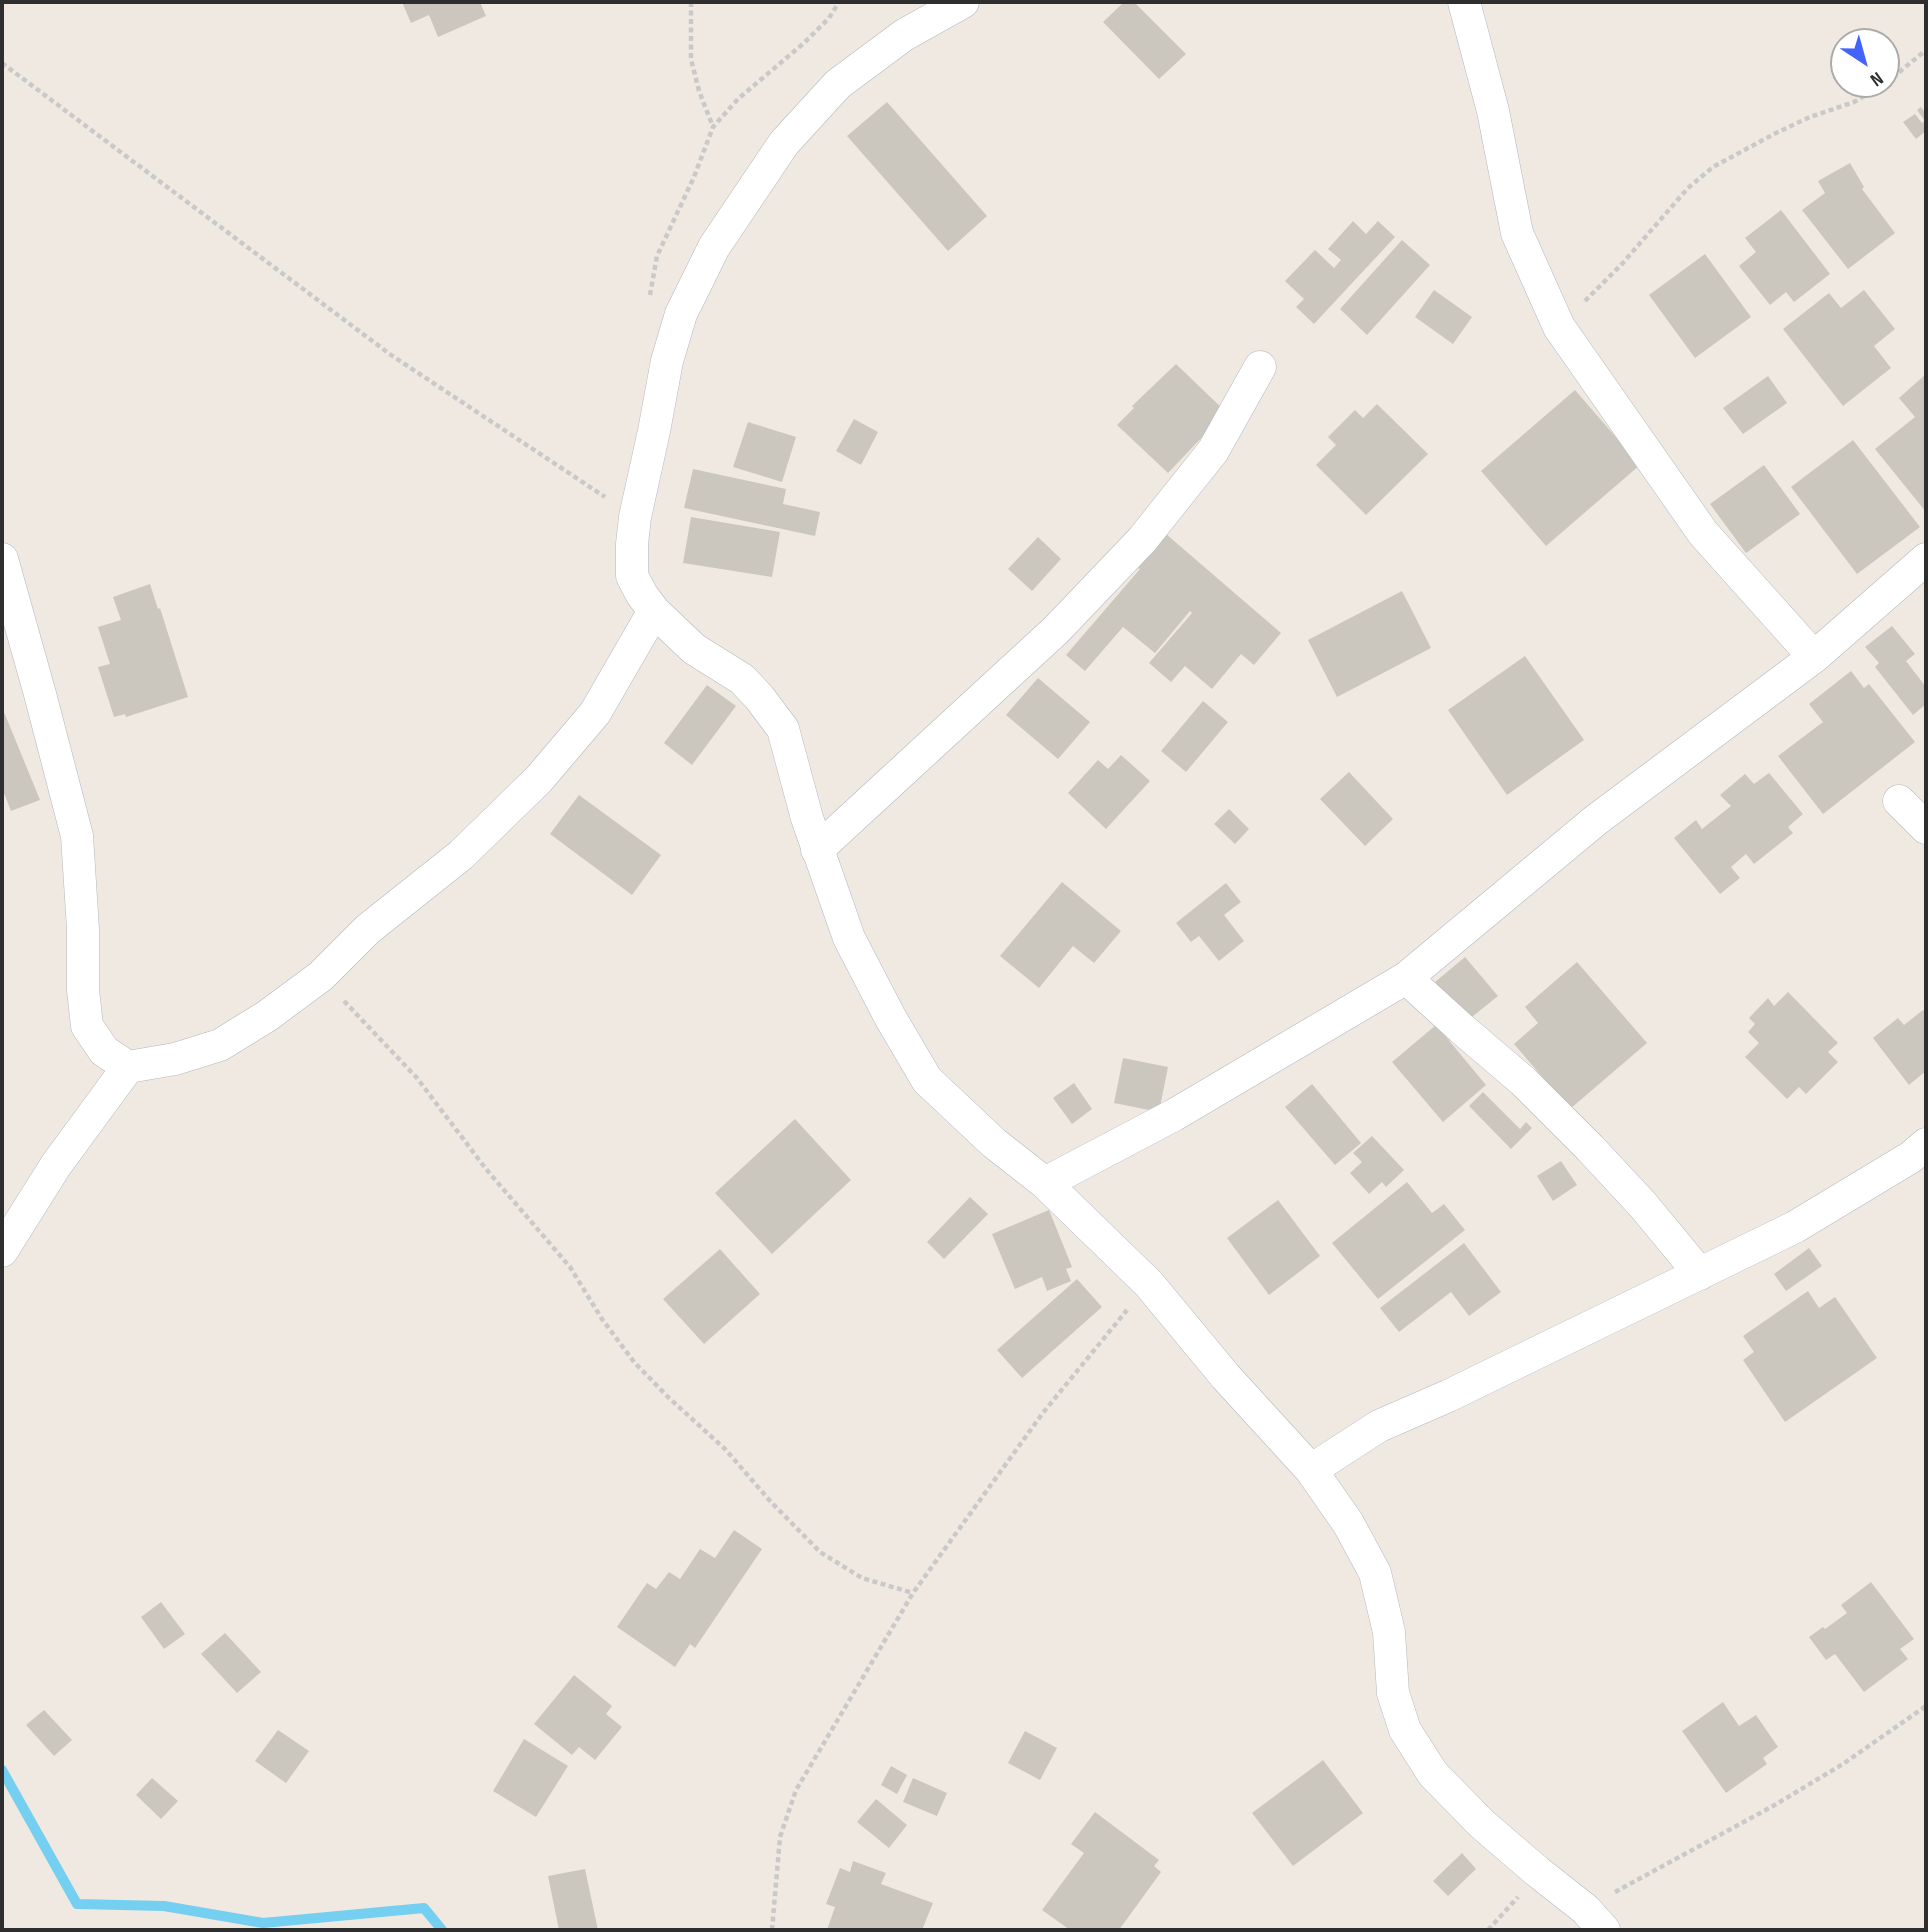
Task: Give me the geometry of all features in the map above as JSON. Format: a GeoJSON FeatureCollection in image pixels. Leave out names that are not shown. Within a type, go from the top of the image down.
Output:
{"type":"FeatureCollection","features":[{"type":"Feature","properties":{"kind":"street"},"geometry":{"type":"LineString","coordinates":[[963,2],[904,35],[838,84],[784,143],[714,247],[681,314],[667,362],[635,517],[632,576],[654,611],[694,649],[742,679],[783,729],[817,850],[849,938],[890,1017],[928,1080],[994,1143],[1045,1183],[1149,1284],[1226,1377],[1311,1470],[1348,1523],[1375,1573],[1389,1632],[1393,1693],[1405,1730],[1433,1774],[1482,1824],[1595,1919]]}},
{"type":"Feature","properties":{"kind":"street"},"geometry":{"type":"LineString","coordinates":[[1464,2],[1493,111],[1517,233],[1559,327],[1703,533],[1814,657]]}},
{"type":"Feature","properties":{"kind":"street"},"geometry":{"type":"LineString","coordinates":[[817,850],[1056,631],[1142,540],[1213,451],[1260,367]]}},
{"type":"Feature","properties":{"kind":"street"},"geometry":{"type":"LineString","coordinates":[[2,559],[77,836],[83,929],[83,990],[87,1026],[104,1051],[128,1067],[175,1059],[220,1045],[267,1016],[321,976],[368,929],[461,855],[539,779],[595,713],[654,611]]}},
{"type":"Feature","properties":{"kind":"street"},"geometry":{"type":"LineString","coordinates":[[1045,1183],[1174,1115],[1406,978],[1596,820],[1814,657],[1926,559]]}},
{"type":"Feature","properties":{"kind":"street"},"geometry":{"type":"LineString","coordinates":[[1899,801],[1926,828]]}},
{"type":"Feature","properties":{"kind":"street"},"geometry":{"type":"LineString","coordinates":[[1406,978],[1523,1081],[1581,1138],[1643,1205],[1700,1274]]}},
{"type":"Feature","properties":{"kind":"street"},"geometry":{"type":"LineString","coordinates":[[2,1251],[56,1166],[128,1067]]}},
{"type":"Feature","properties":{"kind":"street"},"geometry":{"type":"LineString","coordinates":[[1311,1470],[1379,1426],[1448,1396],[1795,1227],[1911,1157],[1926,1144]]}},
{"type":"Feature","properties":{"kind":"path"},"geometry":{"type":"LineString","coordinates":[[691,2],[691,59],[699,91],[713,127]]}},
{"type":"Feature","properties":{"kind":"path"},"geometry":{"type":"LineString","coordinates":[[649,305],[657,256],[694,177],[713,127],[738,99],[804,43],[839,2]]}},
{"type":"Feature","properties":{"kind":"path"},"geometry":{"type":"LineString","coordinates":[[1900,71],[1926,50]]}},
{"type":"Feature","properties":{"kind":"path"},"geometry":{"type":"LineString","coordinates":[[2,63],[391,355],[635,517]]}},
{"type":"Feature","properties":{"kind":"path"},"geometry":{"type":"LineString","coordinates":[[1559,327],[1621,265],[1688,188],[1713,167],[1810,117],[1861,98]]}},
{"type":"Feature","properties":{"kind":"path"},"geometry":{"type":"LineString","coordinates":[[321,976],[416,1078],[486,1169],[570,1267],[602,1319],[634,1362],[668,1398],[725,1449],[771,1502],[820,1552],[862,1577],[913,1593]]}},
{"type":"Feature","properties":{"kind":"path"},"geometry":{"type":"LineString","coordinates":[[772,1930],[780,1838],[796,1790],[913,1593],[1042,1414],[1149,1284]]}},
{"type":"Feature","properties":{"kind":"path"},"geometry":{"type":"LineString","coordinates":[[1595,1919],[1843,1764],[1926,1706]]}},
{"type":"Feature","properties":{"kind":"path"},"geometry":{"type":"LineString","coordinates":[[1488,1930],[1538,1872]]}},
{"type":"Feature","properties":{"kind":"building"},"geometry":{"type":"Polygon","coordinates":[[[402,2],[480,2],[486,16],[438,37],[429,15],[411,23],[402,2]]]}},
{"type":"Feature","properties":{"kind":"building"},"geometry":{"type":"Polygon","coordinates":[[[1124,2],[1134,2],[1186,54],[1159,79],[1103,22],[1124,2]]]}},
{"type":"Feature","properties":{"kind":"building"},"geometry":{"type":"Polygon","coordinates":[[[887,102],[987,216],[948,251],[847,136],[887,102]]]}},
{"type":"Feature","properties":{"kind":"building"},"geometry":{"type":"Polygon","coordinates":[[[1921,107],[1926,114],[1926,131],[1916,139],[1903,122],[1915,114],[1922,123],[1925,121],[1917,110],[1921,107]]]}},
{"type":"Feature","properties":{"kind":"building"},"geometry":{"type":"Polygon","coordinates":[[[1850,163],[1864,187],[1862,189],[1895,233],[1848,269],[1802,210],[1825,193],[1818,181],[1850,163]]]}},
{"type":"Feature","properties":{"kind":"building"},"geometry":{"type":"Polygon","coordinates":[[[1781,210],[1830,274],[1794,302],[1786,292],[1770,305],[1739,266],[1756,252],[1745,238],[1781,210]]]}},
{"type":"Feature","properties":{"kind":"building"},"geometry":{"type":"Polygon","coordinates":[[[1353,221],[1366,234],[1378,221],[1395,237],[1314,324],[1296,307],[1304,299],[1285,281],[1315,250],[1334,268],[1341,260],[1328,249],[1353,221]]]}},
{"type":"Feature","properties":{"kind":"building"},"geometry":{"type":"Polygon","coordinates":[[[1402,240],[1430,265],[1367,335],[1340,309],[1402,240]]]}},
{"type":"Feature","properties":{"kind":"building"},"geometry":{"type":"Polygon","coordinates":[[[1705,254],[1751,317],[1695,358],[1649,295],[1705,254]]]}},
{"type":"Feature","properties":{"kind":"building"},"geometry":{"type":"Polygon","coordinates":[[[1434,290],[1472,317],[1453,344],[1415,317],[1434,290]]]}},
{"type":"Feature","properties":{"kind":"building"},"geometry":{"type":"Polygon","coordinates":[[[1864,290],[1895,329],[1874,346],[1891,368],[1843,406],[1783,329],[1829,293],[1841,308],[1864,290]]]}},
{"type":"Feature","properties":{"kind":"building"},"geometry":{"type":"Polygon","coordinates":[[[1176,364],[1226,412],[1168,473],[1117,425],[1134,408],[1132,406],[1176,364]]]}},
{"type":"Feature","properties":{"kind":"building"},"geometry":{"type":"Polygon","coordinates":[[[1926,374],[1926,512],[1875,449],[1915,417],[1899,398],[1926,374]]]}},
{"type":"Feature","properties":{"kind":"building"},"geometry":{"type":"Polygon","coordinates":[[[1768,376],[1787,403],[1743,434],[1723,408],[1768,376]]]}},
{"type":"Feature","properties":{"kind":"building"},"geometry":{"type":"Polygon","coordinates":[[[1575,390],[1640,465],[1546,546],[1481,471],[1575,390]]]}},
{"type":"Feature","properties":{"kind":"building"},"geometry":{"type":"Polygon","coordinates":[[[1377,404],[1428,454],[1366,515],[1316,465],[1336,445],[1328,437],[1355,410],[1363,418],[1377,404]]]}},
{"type":"Feature","properties":{"kind":"building"},"geometry":{"type":"Polygon","coordinates":[[[854,419],[878,432],[861,465],[836,451],[854,419]]]}},
{"type":"Feature","properties":{"kind":"building"},"geometry":{"type":"Polygon","coordinates":[[[748,422],[796,437],[782,482],[733,467],[748,422]]]}},
{"type":"Feature","properties":{"kind":"building"},"geometry":{"type":"Polygon","coordinates":[[[1853,440],[1920,527],[1857,574],[1791,487],[1853,440]]]}},
{"type":"Feature","properties":{"kind":"building"},"geometry":{"type":"Polygon","coordinates":[[[1764,465],[1800,514],[1746,553],[1710,504],[1764,465]]]}},
{"type":"Feature","properties":{"kind":"building"},"geometry":{"type":"Polygon","coordinates":[[[693,469],[786,489],[783,504],[820,512],[815,536],[684,508],[693,469]]]}},
{"type":"Feature","properties":{"kind":"building"},"geometry":{"type":"Polygon","coordinates":[[[691,517],[780,532],[772,577],[683,563],[691,517]]]}},
{"type":"Feature","properties":{"kind":"building"},"geometry":{"type":"Polygon","coordinates":[[[1166,534],[1281,633],[1254,665],[1241,654],[1212,689],[1185,666],[1171,682],[1149,663],[1192,613],[1190,611],[1155,653],[1123,627],[1085,671],[1066,655],[1140,569],[1138,568],[1166,534]]]}},
{"type":"Feature","properties":{"kind":"building"},"geometry":{"type":"Polygon","coordinates":[[[1038,537],[1061,559],[1032,591],[1008,569],[1038,537]]]}},
{"type":"Feature","properties":{"kind":"building"},"geometry":{"type":"Polygon","coordinates":[[[150,584],[188,697],[126,717],[125,714],[114,717],[98,667],[110,664],[98,627],[121,620],[113,597],[150,584]]]}},
{"type":"Feature","properties":{"kind":"building"},"geometry":{"type":"Polygon","coordinates":[[[1402,591],[1431,648],[1337,697],[1308,640],[1402,591]]]}},
{"type":"Feature","properties":{"kind":"building"},"geometry":{"type":"Polygon","coordinates":[[[1892,626],[1915,654],[1906,661],[1926,687],[1926,704],[1913,715],[1875,667],[1879,663],[1865,647],[1892,626]]]}},
{"type":"Feature","properties":{"kind":"building"},"geometry":{"type":"Polygon","coordinates":[[[1525,656],[1584,740],[1507,795],[1448,710],[1525,656]]]}},
{"type":"Feature","properties":{"kind":"building"},"geometry":{"type":"Polygon","coordinates":[[[1851,671],[1864,688],[1869,684],[1915,742],[1823,814],[1778,756],[1823,722],[1809,704],[1851,671]]]}},
{"type":"Feature","properties":{"kind":"building"},"geometry":{"type":"Polygon","coordinates":[[[1038,678],[1090,722],[1058,759],[1006,715],[1038,678]]]}},
{"type":"Feature","properties":{"kind":"building"},"geometry":{"type":"Polygon","coordinates":[[[707,685],[736,706],[692,765],[664,743],[707,685]]]}},
{"type":"Feature","properties":{"kind":"building"},"geometry":{"type":"Polygon","coordinates":[[[1203,701],[1228,722],[1186,772],[1161,751],[1203,701]]]}},
{"type":"Feature","properties":{"kind":"building"},"geometry":{"type":"Polygon","coordinates":[[[2,707],[40,800],[11,811],[2,788],[2,707]]]}},
{"type":"Feature","properties":{"kind":"building"},"geometry":{"type":"Polygon","coordinates":[[[1121,755],[1150,781],[1106,829],[1068,793],[1098,760],[1108,769],[1121,755]]]}},
{"type":"Feature","properties":{"kind":"building"},"geometry":{"type":"Polygon","coordinates":[[[1349,772],[1393,819],[1365,846],[1320,799],[1349,772]]]}},
{"type":"Feature","properties":{"kind":"building"},"geometry":{"type":"Polygon","coordinates":[[[1769,773],[1803,814],[1788,827],[1793,833],[1754,864],[1746,854],[1731,867],[1740,878],[1720,894],[1674,838],[1696,820],[1702,829],[1731,806],[1720,795],[1745,774],[1754,784],[1769,773]]]}},
{"type":"Feature","properties":{"kind":"building"},"geometry":{"type":"Polygon","coordinates":[[[579,795],[661,855],[632,895],[550,834],[579,795]]]}},
{"type":"Feature","properties":{"kind":"building"},"geometry":{"type":"Polygon","coordinates":[[[1229,809],[1249,829],[1235,844],[1214,824],[1229,809]]]}},
{"type":"Feature","properties":{"kind":"building"},"geometry":{"type":"Polygon","coordinates":[[[1062,882],[1121,931],[1094,963],[1073,946],[1039,988],[1000,956],[1062,882]]]}},
{"type":"Feature","properties":{"kind":"building"},"geometry":{"type":"Polygon","coordinates":[[[1226,883],[1241,902],[1224,915],[1244,941],[1219,961],[1199,936],[1191,942],[1176,923],[1226,883]]]}},
{"type":"Feature","properties":{"kind":"building"},"geometry":{"type":"Polygon","coordinates":[[[1465,957],[1498,996],[1467,1021],[1435,982],[1465,957]]]}},
{"type":"Feature","properties":{"kind":"building"},"geometry":{"type":"Polygon","coordinates":[[[1577,962],[1647,1043],[1570,1109],[1514,1044],[1538,1023],[1525,1007],[1577,962]]]}},
{"type":"Feature","properties":{"kind":"building"},"geometry":{"type":"Polygon","coordinates":[[[1788,992],[1838,1043],[1828,1052],[1838,1062],[1806,1094],[1799,1087],[1787,1099],[1745,1057],[1759,1043],[1748,1032],[1755,1024],[1749,1018],[1768,998],[1774,1006],[1788,992]]]}},
{"type":"Feature","properties":{"kind":"building"},"geometry":{"type":"Polygon","coordinates":[[[1923,1010],[1926,1014],[1926,1071],[1909,1085],[1873,1038],[1898,1018],[1904,1025],[1923,1010]]]}},
{"type":"Feature","properties":{"kind":"building"},"geometry":{"type":"Polygon","coordinates":[[[1436,1025],[1486,1085],[1443,1122],[1392,1062],[1436,1025]]]}},
{"type":"Feature","properties":{"kind":"building"},"geometry":{"type":"Polygon","coordinates":[[[1123,1058],[1168,1067],[1159,1112],[1114,1103],[1123,1058]]]}},
{"type":"Feature","properties":{"kind":"building"},"geometry":{"type":"Polygon","coordinates":[[[1074,1083],[1092,1109],[1072,1124],[1053,1098],[1074,1083]]]}},
{"type":"Feature","properties":{"kind":"building"},"geometry":{"type":"Polygon","coordinates":[[[1312,1084],[1361,1143],[1335,1165],[1285,1107],[1312,1084]]]}},
{"type":"Feature","properties":{"kind":"building"},"geometry":{"type":"Polygon","coordinates":[[[1483,1092],[1520,1129],[1526,1122],[1532,1128],[1511,1149],[1469,1106],[1483,1092]]]}},
{"type":"Feature","properties":{"kind":"building"},"geometry":{"type":"Polygon","coordinates":[[[795,1119],[851,1180],[772,1254],[715,1193],[795,1119]]]}},
{"type":"Feature","properties":{"kind":"building"},"geometry":{"type":"Polygon","coordinates":[[[1372,1136],[1404,1170],[1386,1187],[1382,1182],[1369,1194],[1350,1173],[1362,1162],[1353,1153],[1372,1136]]]}},
{"type":"Feature","properties":{"kind":"building"},"geometry":{"type":"Polygon","coordinates":[[[1561,1161],[1577,1185],[1553,1201],[1537,1176],[1561,1161]]]}},
{"type":"Feature","properties":{"kind":"building"},"geometry":{"type":"Polygon","coordinates":[[[1407,1182],[1432,1213],[1444,1204],[1465,1230],[1378,1299],[1332,1243],[1407,1182]]]}},
{"type":"Feature","properties":{"kind":"building"},"geometry":{"type":"Polygon","coordinates":[[[970,1197],[988,1214],[944,1259],[927,1242],[970,1197]]]}},
{"type":"Feature","properties":{"kind":"building"},"geometry":{"type":"Polygon","coordinates":[[[1278,1200],[1320,1256],[1269,1295],[1227,1238],[1278,1200]]]}},
{"type":"Feature","properties":{"kind":"building"},"geometry":{"type":"Polygon","coordinates":[[[1049,1210],[1072,1267],[1066,1269],[1071,1281],[1047,1291],[1042,1277],[1015,1289],[992,1234],[1049,1210]]]}},
{"type":"Feature","properties":{"kind":"building"},"geometry":{"type":"Polygon","coordinates":[[[1464,1243],[1501,1292],[1469,1316],[1451,1292],[1399,1332],[1380,1308],[1464,1243]]]}},
{"type":"Feature","properties":{"kind":"building"},"geometry":{"type":"Polygon","coordinates":[[[1809,1248],[1822,1266],[1786,1291],[1774,1274],[1809,1248]]]}},
{"type":"Feature","properties":{"kind":"building"},"geometry":{"type":"Polygon","coordinates":[[[720,1249],[760,1294],[704,1344],[663,1299],[720,1249]]]}},
{"type":"Feature","properties":{"kind":"building"},"geometry":{"type":"Polygon","coordinates":[[[1077,1279],[1102,1307],[1022,1378],[997,1350],[1077,1279]]]}},
{"type":"Feature","properties":{"kind":"building"},"geometry":{"type":"Polygon","coordinates":[[[1808,1291],[1819,1308],[1835,1297],[1877,1358],[1785,1422],[1743,1360],[1754,1352],[1743,1336],[1808,1291]]]}},
{"type":"Feature","properties":{"kind":"building"},"geometry":{"type":"Polygon","coordinates":[[[734,1530],[762,1549],[695,1648],[690,1644],[675,1667],[617,1627],[647,1583],[656,1589],[669,1572],[680,1579],[700,1549],[715,1558],[734,1530]]]}},
{"type":"Feature","properties":{"kind":"building"},"geometry":{"type":"Polygon","coordinates":[[[1871,1582],[1914,1639],[1900,1649],[1908,1659],[1864,1692],[1835,1654],[1826,1660],[1809,1637],[1847,1613],[1841,1605],[1871,1582]]]}},
{"type":"Feature","properties":{"kind":"building"},"geometry":{"type":"Polygon","coordinates":[[[161,1602],[185,1634],[164,1649],[141,1617],[161,1602]]]}},
{"type":"Feature","properties":{"kind":"building"},"geometry":{"type":"Polygon","coordinates":[[[225,1633],[261,1672],[237,1693],[201,1654],[225,1633]]]}},
{"type":"Feature","properties":{"kind":"building"},"geometry":{"type":"Polygon","coordinates":[[[574,1675],[612,1706],[606,1714],[622,1727],[595,1760],[579,1747],[572,1755],[534,1724],[574,1675]]]}},
{"type":"Feature","properties":{"kind":"building"},"geometry":{"type":"Polygon","coordinates":[[[1723,1702],[1739,1726],[1756,1715],[1778,1747],[1763,1758],[1767,1764],[1726,1793],[1682,1731],[1723,1702]]]}},
{"type":"Feature","properties":{"kind":"building"},"geometry":{"type":"Polygon","coordinates":[[[44,1710],[72,1740],[54,1756],[26,1725],[44,1710]]]}},
{"type":"Feature","properties":{"kind":"building"},"geometry":{"type":"Polygon","coordinates":[[[278,1730],[309,1751],[286,1783],[255,1761],[278,1730]]]}},
{"type":"Feature","properties":{"kind":"building"},"geometry":{"type":"Polygon","coordinates":[[[1025,1731],[1057,1748],[1040,1780],[1008,1763],[1025,1731]]]}},
{"type":"Feature","properties":{"kind":"building"},"geometry":{"type":"Polygon","coordinates":[[[524,1739],[568,1766],[536,1817],[493,1791],[524,1739]]]}},
{"type":"Feature","properties":{"kind":"building"},"geometry":{"type":"Polygon","coordinates":[[[1323,1760],[1363,1813],[1293,1866],[1252,1813],[1323,1760]]]}},
{"type":"Feature","properties":{"kind":"building"},"geometry":{"type":"Polygon","coordinates":[[[891,1766],[907,1775],[897,1794],[881,1785],[891,1766]]]}},
{"type":"Feature","properties":{"kind":"building"},"geometry":{"type":"Polygon","coordinates":[[[152,1778],[178,1801],[161,1819],[136,1795],[152,1778]]]}},
{"type":"Feature","properties":{"kind":"building"},"geometry":{"type":"Polygon","coordinates":[[[913,1778],[947,1793],[937,1816],[903,1802],[913,1778]]]}},
{"type":"Feature","properties":{"kind":"building"},"geometry":{"type":"Polygon","coordinates":[[[876,1799],[907,1825],[889,1848],[857,1822],[876,1799]]]}},
{"type":"Feature","properties":{"kind":"building"},"geometry":{"type":"Polygon","coordinates":[[[1095,1812],[1159,1860],[1154,1866],[1161,1872],[1119,1930],[1070,1930],[1042,1910],[1084,1853],[1071,1844],[1095,1812]]]}},
{"type":"Feature","properties":{"kind":"building"},"geometry":{"type":"Polygon","coordinates":[[[1462,1853],[1476,1869],[1448,1896],[1433,1881],[1462,1853]]]}},
{"type":"Feature","properties":{"kind":"building"},"geometry":{"type":"Polygon","coordinates":[[[853,1861],[886,1873],[881,1884],[933,1903],[922,1930],[827,1930],[835,1907],[826,1904],[840,1868],[850,1872],[853,1861]]]}},
{"type":"Feature","properties":{"kind":"building"},"geometry":{"type":"Polygon","coordinates":[[[585,1869],[598,1930],[559,1930],[548,1876],[585,1869]]]}},
{"type":"Feature","properties":{"kind":"waterway"},"geometry":{"type":"LineString","coordinates":[[2,1770],[77,1904],[164,1906],[263,1923],[424,1908],[442,1930]]}}]}
